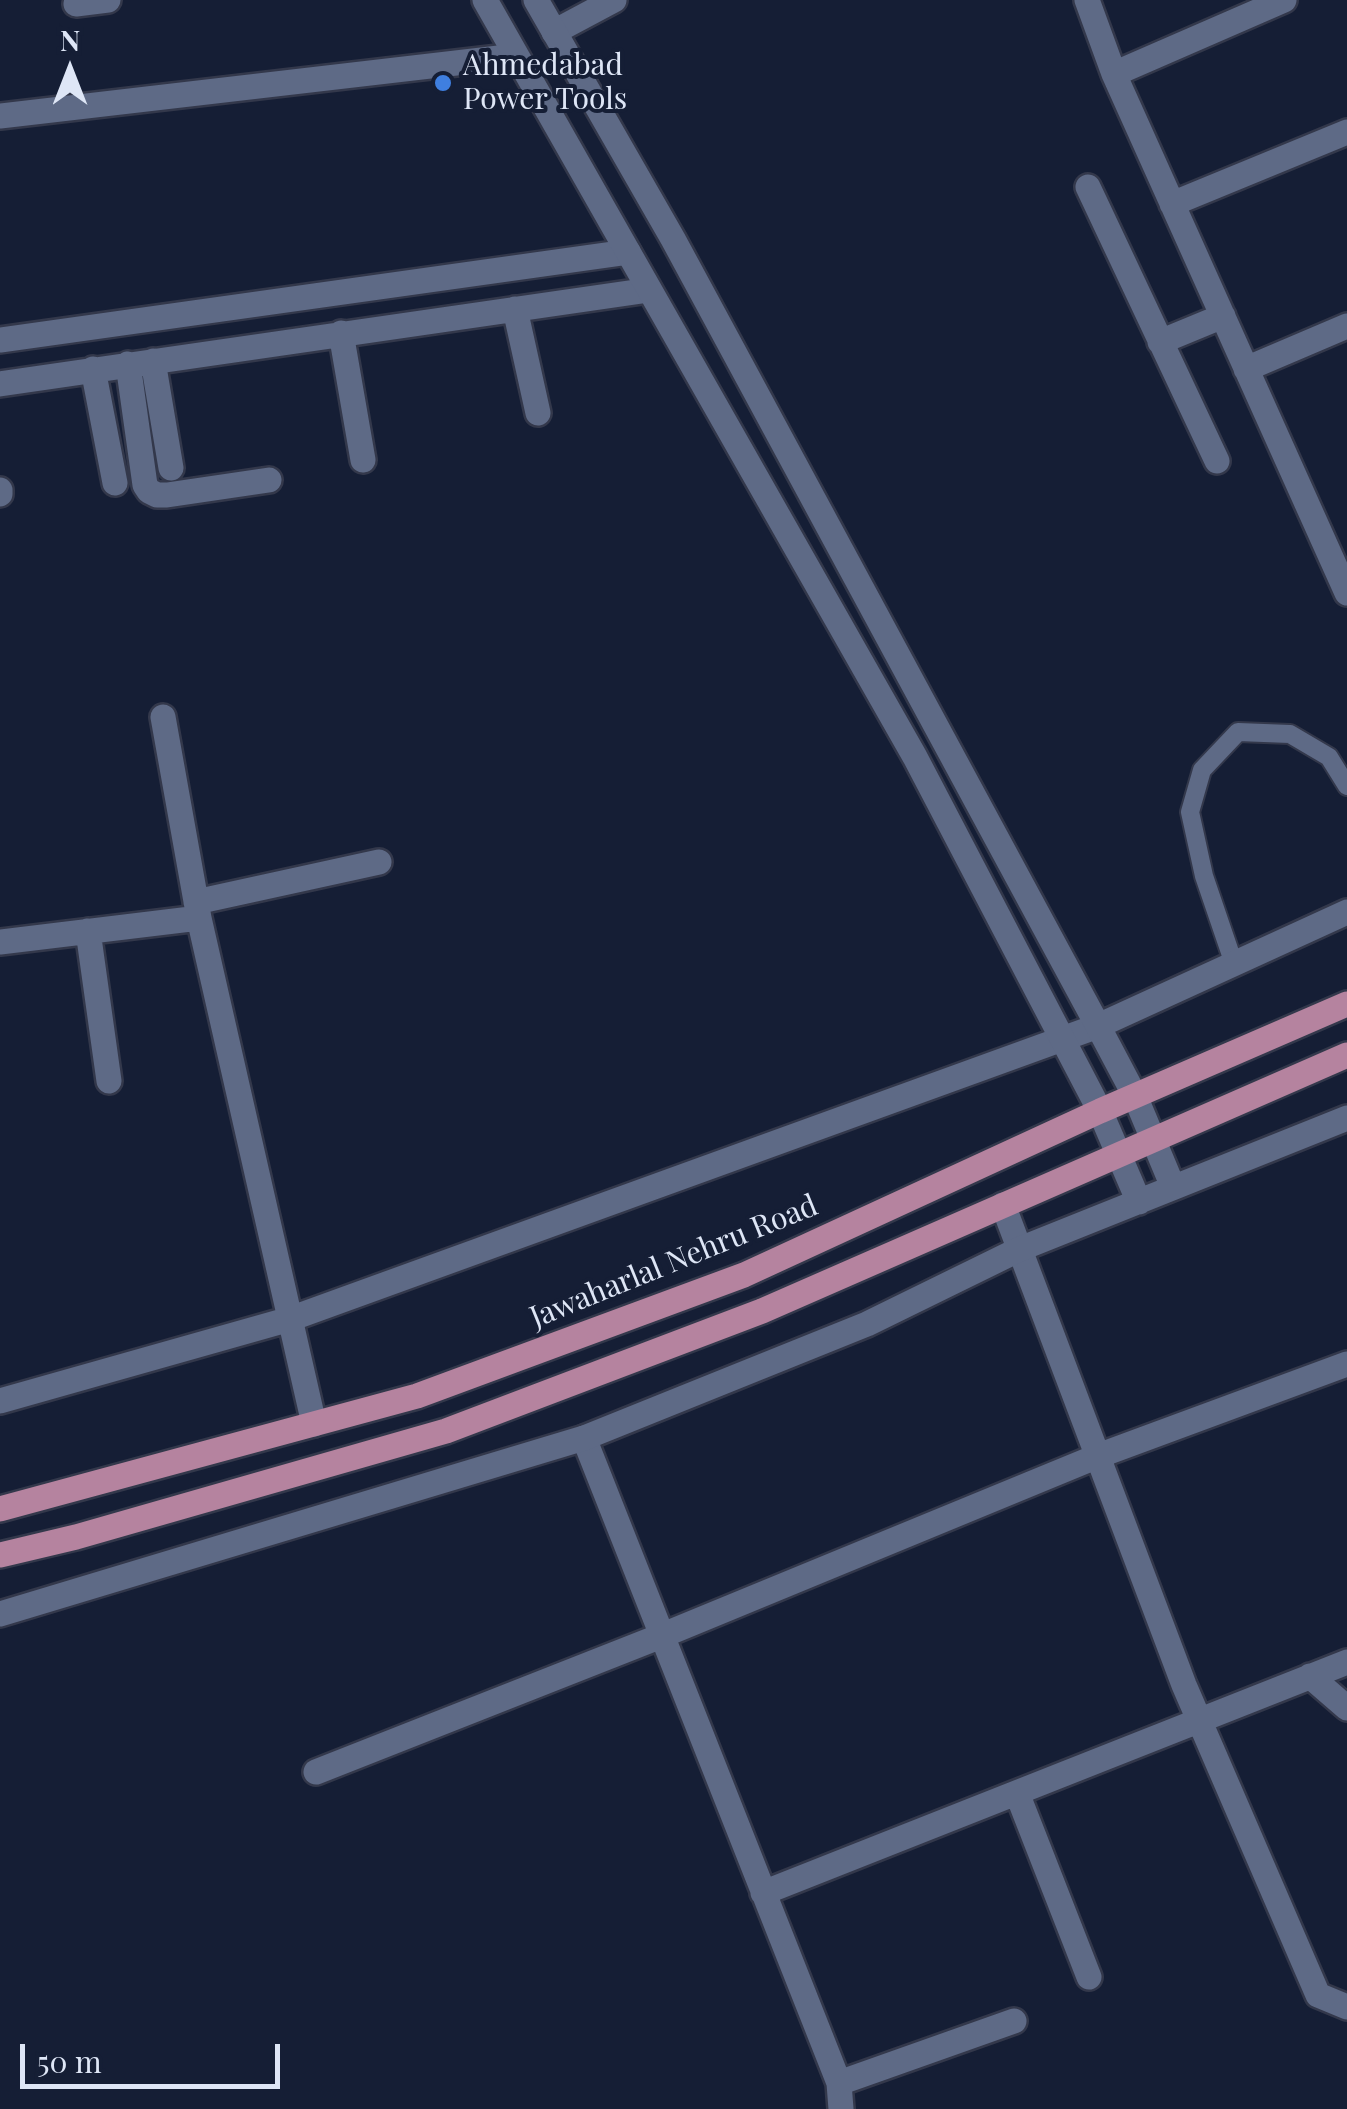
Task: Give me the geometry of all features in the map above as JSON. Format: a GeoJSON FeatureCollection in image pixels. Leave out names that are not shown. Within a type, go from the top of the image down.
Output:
{"type":"FeatureCollection","features":[{"type":"Feature","properties":{"kind":"main road","name":"Jawaharlal Nehru Road"},"geometry":{"type":"LineString","coordinates":[[0,1509],[416,1396],[744,1276],[1100,1111],[1347,1004]]}},
{"type":"Feature","properties":{"kind":"main road"},"geometry":{"type":"LineString","coordinates":[[0,1556],[446,1431],[762,1310],[1347,1055]]}},
{"type":"Feature","properties":{"kind":"street"},"geometry":{"type":"LineString","coordinates":[[76,4],[108,0]]}},
{"type":"Feature","properties":{"kind":"street"},"geometry":{"type":"LineString","coordinates":[[485,0],[915,758],[1100,1111],[1139,1202]]}},
{"type":"Feature","properties":{"kind":"street"},"geometry":{"type":"LineString","coordinates":[[536,0],[672,239],[1098,1026],[1135,1096],[1174,1187]]}},
{"type":"Feature","properties":{"kind":"street"},"geometry":{"type":"LineString","coordinates":[[554,32],[614,0]]}},
{"type":"Feature","properties":{"kind":"street"},"geometry":{"type":"LineString","coordinates":[[1087,0],[1114,74],[1347,593]]}},
{"type":"Feature","properties":{"kind":"street"},"geometry":{"type":"LineString","coordinates":[[1114,74],[1284,0]]}},
{"type":"Feature","properties":{"kind":"street"},"geometry":{"type":"LineString","coordinates":[[0,116],[516,56]]}},
{"type":"Feature","properties":{"kind":"street"},"geometry":{"type":"LineString","coordinates":[[1172,204],[1347,132]]}},
{"type":"Feature","properties":{"kind":"street"},"geometry":{"type":"LineString","coordinates":[[1088,186],[1217,461]]}},
{"type":"Feature","properties":{"kind":"street"},"geometry":{"type":"LineString","coordinates":[[0,340],[628,252]]}},
{"type":"Feature","properties":{"kind":"street"},"geometry":{"type":"LineString","coordinates":[[0,384],[649,290]]}},
{"type":"Feature","properties":{"kind":"street"},"geometry":{"type":"LineString","coordinates":[[515,309],[538,413]]}},
{"type":"Feature","properties":{"kind":"street"},"geometry":{"type":"LineString","coordinates":[[1160,342],[1222,316]]}},
{"type":"Feature","properties":{"kind":"street"},"geometry":{"type":"LineString","coordinates":[[1246,368],[1347,326]]}},
{"type":"Feature","properties":{"kind":"street"},"geometry":{"type":"LineString","coordinates":[[341,334],[363,460]]}},
{"type":"Feature","properties":{"kind":"street"},"geometry":{"type":"LineString","coordinates":[[140,362],[171,468]]}},
{"type":"Feature","properties":{"kind":"street"},"geometry":{"type":"LineString","coordinates":[[140,362],[144,485],[149,491],[168,495],[269,480]]}},
{"type":"Feature","properties":{"kind":"street"},"geometry":{"type":"LineString","coordinates":[[93,368],[115,483]]}},
{"type":"Feature","properties":{"kind":"street"},"geometry":{"type":"LineString","coordinates":[[1323,539],[1347,528]]}},
{"type":"Feature","properties":{"kind":"street"},"geometry":{"type":"LineString","coordinates":[[163,717],[198,910],[314,1424]]}},
{"type":"Feature","properties":{"kind":"street"},"geometry":{"type":"LineString","coordinates":[[0,942],[88,932],[198,910],[379,862]]}},
{"type":"Feature","properties":{"kind":"street"},"geometry":{"type":"LineString","coordinates":[[0,1402],[290,1319],[1062,1040],[1347,912]]}},
{"type":"Feature","properties":{"kind":"street"},"geometry":{"type":"LineString","coordinates":[[88,932],[109,1081]]}},
{"type":"Feature","properties":{"kind":"street"},"geometry":{"type":"LineString","coordinates":[[0,1614],[584,1438],[867,1324],[1020,1249],[1347,1118]]}},
{"type":"Feature","properties":{"kind":"street"},"geometry":{"type":"LineString","coordinates":[[1003,1205],[1200,1721],[1318,1994],[1347,2007]]}},
{"type":"Feature","properties":{"kind":"street"},"geometry":{"type":"LineString","coordinates":[[316,1772],[662,1636],[1098,1456],[1347,1364]]}},
{"type":"Feature","properties":{"kind":"street"},"geometry":{"type":"LineString","coordinates":[[584,1438],[839,2083],[841,2109]]}},
{"type":"Feature","properties":{"kind":"street"},"geometry":{"type":"LineString","coordinates":[[763,1892],[1347,1662]]}},
{"type":"Feature","properties":{"kind":"street"},"geometry":{"type":"LineString","coordinates":[[1310,1676],[1347,1708]]}},
{"type":"Feature","properties":{"kind":"street"},"geometry":{"type":"LineString","coordinates":[[1017,1793],[1089,1977]]}},
{"type":"Feature","properties":{"kind":"street"},"geometry":{"type":"LineString","coordinates":[[839,2083],[1014,2021]]}},
{"type":"Feature","properties":{"kind":"lane"},"geometry":{"type":"LineString","coordinates":[[1234,964],[1204,876],[1190,812],[1202,770],[1238,732],[1290,734],[1329,758],[1347,786]]}},
{"type":"Feature","properties":{"kind":"place","name":"Ahmedabad Power Tools"},"geometry":{"type":"Point","coordinates":[443,83]}}]}
